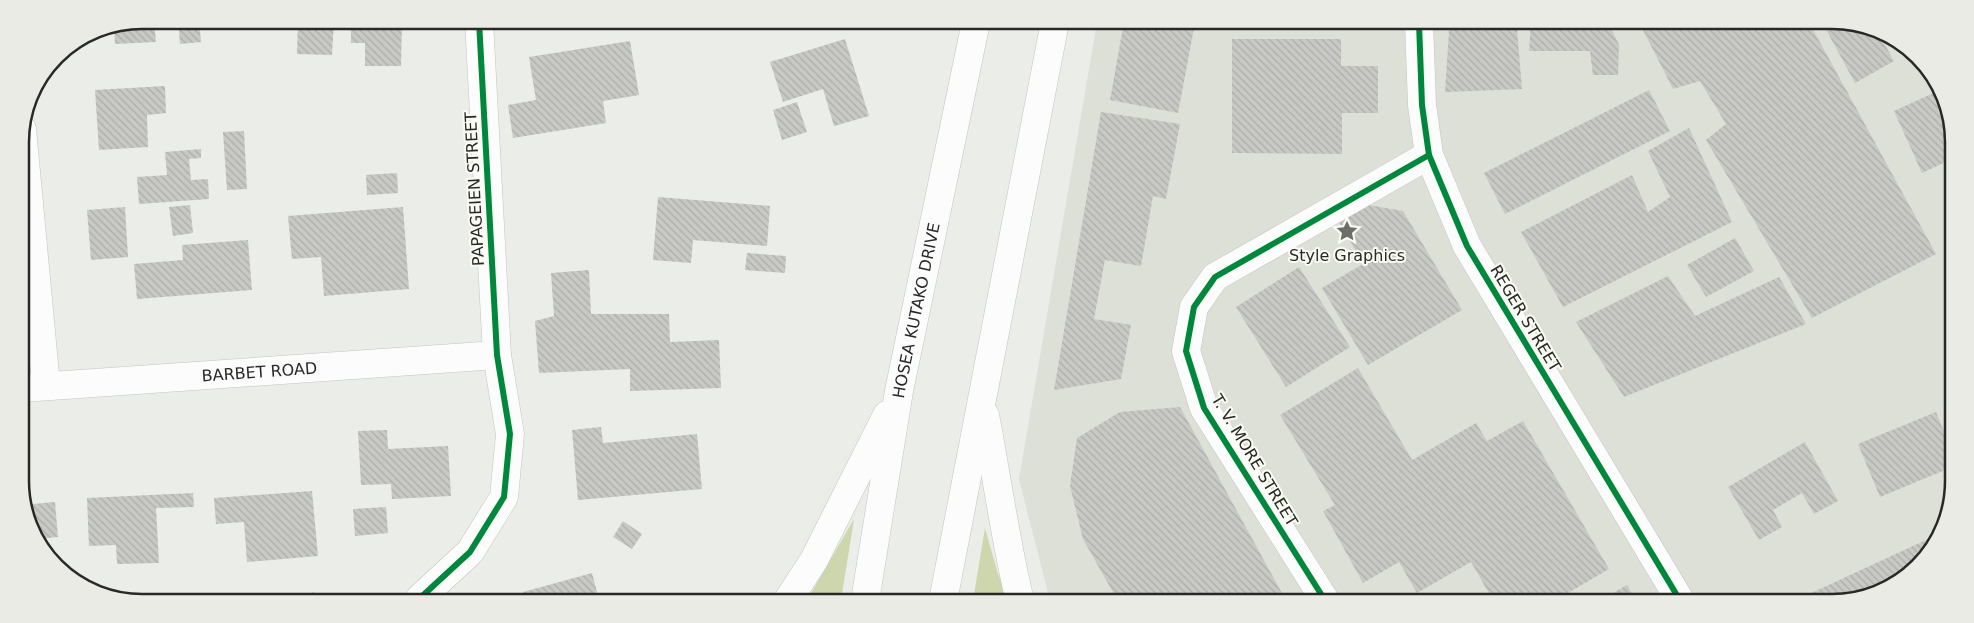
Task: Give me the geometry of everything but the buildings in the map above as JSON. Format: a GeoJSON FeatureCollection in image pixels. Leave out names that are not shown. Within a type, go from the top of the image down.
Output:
{"type":"FeatureCollection","features":[{"type":"Feature","properties":{"kind":"street","name":"PAPAGEIEN STREET"},"geometry":{"type":"LineString","coordinates":[[425,594],[470,552],[504,497],[510,434],[498,355],[479,29]]}},
{"type":"Feature","properties":{"kind":"street","name":"HOSEA KUTAKO DRIVE"},"geometry":{"type":"LineString","coordinates":[[866,594],[899,391],[975,29]]}},
{"type":"Feature","properties":{"kind":"street"},"geometry":{"type":"LineString","coordinates":[[944,594],[1054,29]]}},
{"type":"Feature","properties":{"kind":"street","name":"REGER STREET"},"geometry":{"type":"LineString","coordinates":[[1419,29],[1422,105],[1430,155],[1467,246],[1676,594]]}},
{"type":"Feature","properties":{"kind":"street","name":"T. V. MORE STREET"},"geometry":{"type":"LineString","coordinates":[[1321,594],[1204,408],[1186,351],[1194,307],[1215,277],[1430,155]]}},
{"type":"Feature","properties":{"kind":"street"},"geometry":{"type":"LineString","coordinates":[[29,280],[34,387]]}},
{"type":"Feature","properties":{"kind":"street","name":"BARBET ROAD"},"geometry":{"type":"LineString","coordinates":[[34,387],[498,355]]}},
{"type":"Feature","properties":{"kind":"street"},"geometry":{"type":"LineString","coordinates":[[792,594],[814,560],[899,391]]}},
{"type":"Feature","properties":{"kind":"street"},"geometry":{"type":"LineString","coordinates":[[983,402],[1002,504],[1007,549],[1018,594]]}},
{"type":"Feature","properties":{"kind":"shaded area"},"geometry":{"type":"Polygon","coordinates":[[[1096,29],[1847,30],[1875,37],[1901,52],[1917,67],[1934,92],[1943,120],[1945,142],[1944,496],[1934,531],[1917,556],[1901,571],[1875,586],[1840,594],[1048,594],[1019,479],[1096,29]]]}},
{"type":"Feature","properties":{"kind":"green space"},"geometry":{"type":"Polygon","coordinates":[[[854,519],[842,594],[810,594],[854,519]]]}},
{"type":"Feature","properties":{"kind":"green space"},"geometry":{"type":"Polygon","coordinates":[[[985,528],[1005,594],[974,594],[985,528]]]}},
{"type":"Feature","properties":{"kind":"cycle path"},"geometry":{"type":"LineString","coordinates":[[424,594],[470,552],[504,497],[510,434],[497,355],[479,29]]}},
{"type":"Feature","properties":{"kind":"cycle path"},"geometry":{"type":"LineString","coordinates":[[1419,29],[1422,105],[1429,155],[1467,246],[1676,594]]}},
{"type":"Feature","properties":{"kind":"cycle path"},"geometry":{"type":"LineString","coordinates":[[1321,594],[1204,408],[1186,351],[1194,307],[1215,277],[1429,155]]}},
{"type":"Feature","properties":{"kind":"place","name":"Style Graphics"},"geometry":{"type":"Point","coordinates":[1347,231]}}]}
